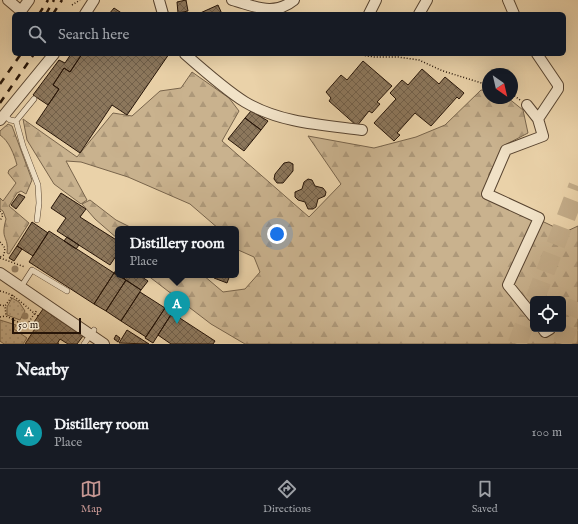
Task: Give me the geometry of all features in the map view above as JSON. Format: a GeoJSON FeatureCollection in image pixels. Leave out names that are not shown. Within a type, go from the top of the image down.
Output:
{"type":"FeatureCollection","features":[{"type":"Feature","properties":{"kind":"street"},"geometry":{"type":"LineString","coordinates":[[8,0],[21,11],[29,0]]}},
{"type":"Feature","properties":{"kind":"street"},"geometry":{"type":"LineString","coordinates":[[86,12],[94,0]]}},
{"type":"Feature","properties":{"kind":"street"},"geometry":{"type":"LineString","coordinates":[[159,0],[162,12]]}},
{"type":"Feature","properties":{"kind":"street"},"geometry":{"type":"LineString","coordinates":[[232,0],[256,8],[288,11],[294,0]]}},
{"type":"Feature","properties":{"kind":"street"},"geometry":{"type":"LineString","coordinates":[[370,12],[376,0]]}},
{"type":"Feature","properties":{"kind":"street"},"geometry":{"type":"LineString","coordinates":[[420,12],[427,0]]}},
{"type":"Feature","properties":{"kind":"street"},"geometry":{"type":"LineString","coordinates":[[508,0],[513,12]]}},
{"type":"Feature","properties":{"kind":"street"},"geometry":{"type":"LineString","coordinates":[[2,118],[52,56]]}},
{"type":"Feature","properties":{"kind":"street"},"geometry":{"type":"LineString","coordinates":[[188,56],[245,102],[268,113],[305,123],[362,130]]}},
{"type":"Feature","properties":{"kind":"street"},"geometry":{"type":"LineString","coordinates":[[538,56],[558,85],[558,89],[538,119]]}},
{"type":"Feature","properties":{"kind":"street"},"geometry":{"type":"LineString","coordinates":[[527,105],[538,119],[543,136],[506,150],[487,194],[539,218],[508,285],[530,312]]}},
{"type":"Feature","properties":{"kind":"street"},"geometry":{"type":"LineString","coordinates":[[0,274],[42,302],[92,332],[104,344]]}},
{"type":"Feature","properties":{"kind":"lane"},"geometry":{"type":"LineString","coordinates":[[16,121],[34,99]]}},
{"type":"Feature","properties":{"kind":"lane"},"geometry":{"type":"LineString","coordinates":[[2,118],[16,121]]}},
{"type":"Feature","properties":{"kind":"lane"},"geometry":{"type":"LineString","coordinates":[[16,121],[23,146],[38,185],[37,220]]}},
{"type":"Feature","properties":{"kind":"lane"},"geometry":{"type":"LineString","coordinates":[[21,288],[32,270],[66,291]]}},
{"type":"Feature","properties":{"kind":"lane"},"geometry":{"type":"LineString","coordinates":[[84,344],[92,332]]}},
{"type":"Feature","properties":{"kind":"path"},"geometry":{"type":"LineString","coordinates":[[72,5],[80,0]]}},
{"type":"Feature","properties":{"kind":"path"},"geometry":{"type":"LineString","coordinates":[[368,56],[398,57],[419,60],[443,71],[482,83]]}},
{"type":"Feature","properties":{"kind":"path"},"geometry":{"type":"LineString","coordinates":[[0,211],[3,216],[0,221]]}},
{"type":"Feature","properties":{"kind":"path"},"geometry":{"type":"LineString","coordinates":[[0,242],[6,248],[4,255],[0,258],[32,270]]}},
{"type":"Feature","properties":{"kind":"path"},"geometry":{"type":"LineString","coordinates":[[0,291],[13,296],[38,316]]}},
{"type":"Feature","properties":{"kind":"path"},"geometry":{"type":"LineString","coordinates":[[6,316],[5,306],[13,296]]}},
{"type":"Feature","properties":{"kind":"path"},"geometry":{"type":"LineString","coordinates":[[0,317],[6,316],[26,326],[42,302]]}},
{"type":"Feature","properties":{"kind":"path"},"geometry":{"type":"LineString","coordinates":[[0,305],[5,306]]}},
{"type":"Feature","properties":{"kind":"green space"},"geometry":{"type":"Polygon","coordinates":[[[192,72],[229,98],[239,111],[222,141],[309,217],[341,184],[308,136],[374,148],[416,137],[445,125],[481,90],[482,104],[516,104],[523,110],[528,133],[505,145],[489,174],[489,196],[565,232],[578,226],[578,344],[245,344],[211,324],[151,278],[207,278],[223,292],[245,289],[260,272],[254,257],[239,250],[239,226],[216,226],[190,204],[128,177],[81,162],[66,161],[87,200],[81,204],[54,184],[27,140],[23,119],[77,157],[113,113],[132,116],[160,91],[181,88],[192,72]]]}},
{"type":"Feature","properties":{"kind":"green space"},"geometry":{"type":"Polygon","coordinates":[[[8,124],[12,126],[32,180],[26,194],[21,191],[17,193],[9,206],[29,223],[9,254],[7,253],[7,243],[4,235],[6,219],[3,211],[0,209],[0,198],[3,201],[16,183],[8,173],[9,170],[17,165],[9,144],[0,135],[0,131],[8,124]]]}},
{"type":"Feature","properties":{"kind":"green space"},"geometry":{"type":"Polygon","coordinates":[[[90,200],[116,220],[128,226],[115,226],[115,236],[95,219],[82,204],[90,200]]]}},
{"type":"Feature","properties":{"kind":"green space"},"geometry":{"type":"Polygon","coordinates":[[[12,298],[19,302],[25,311],[20,320],[7,315],[7,307],[12,298]]]}},
{"type":"Feature","properties":{"kind":"green space"},"geometry":{"type":"Polygon","coordinates":[[[0,320],[16,325],[14,329],[27,338],[23,344],[4,344],[0,341],[0,320]]]}},
{"type":"Feature","properties":{"kind":"building"},"geometry":{"type":"Polygon","coordinates":[[[186,0],[188,11],[178,12],[177,2],[186,0]]]}},
{"type":"Feature","properties":{"kind":"building"},"geometry":{"type":"Polygon","coordinates":[[[218,5],[221,12],[202,12],[218,5]]]}},
{"type":"Feature","properties":{"kind":"building"},"geometry":{"type":"Polygon","coordinates":[[[114,8],[120,12],[111,12],[114,8]]]}},
{"type":"Feature","properties":{"kind":"building"},"geometry":{"type":"Polygon","coordinates":[[[70,56],[81,56],[70,72],[64,68],[53,85],[59,89],[48,105],[33,95],[59,60],[65,63],[70,56]]]}},
{"type":"Feature","properties":{"kind":"building"},"geometry":{"type":"Polygon","coordinates":[[[81,56],[168,56],[127,115],[112,105],[80,153],[36,123],[59,89],[53,85],[64,68],[70,72],[81,56]]]}},
{"type":"Feature","properties":{"kind":"building"},"geometry":{"type":"Polygon","coordinates":[[[363,61],[392,86],[377,102],[380,104],[372,113],[369,111],[357,126],[329,101],[331,98],[326,92],[341,75],[347,80],[363,61]]]}},
{"type":"Feature","properties":{"kind":"building"},"geometry":{"type":"Polygon","coordinates":[[[422,69],[439,84],[445,77],[464,93],[459,99],[457,97],[431,126],[415,113],[397,133],[400,135],[394,141],[374,123],[396,99],[390,93],[402,80],[408,85],[422,69]]]}},
{"type":"Feature","properties":{"kind":"building"},"geometry":{"type":"Polygon","coordinates":[[[251,111],[268,121],[261,130],[245,118],[251,111]]]}},
{"type":"Feature","properties":{"kind":"building"},"geometry":{"type":"Polygon","coordinates":[[[245,118],[261,130],[244,151],[228,139],[245,118]]]}},
{"type":"Feature","properties":{"kind":"building"},"geometry":{"type":"Polygon","coordinates":[[[289,162],[293,164],[293,171],[283,183],[277,183],[274,179],[275,174],[284,163],[289,162]]]}},
{"type":"Feature","properties":{"kind":"building"},"geometry":{"type":"Polygon","coordinates":[[[308,179],[312,180],[315,186],[323,188],[326,192],[325,196],[318,199],[316,207],[313,209],[308,209],[305,202],[298,200],[295,197],[295,192],[302,189],[304,182],[308,179]]]}},
{"type":"Feature","properties":{"kind":"building"},"geometry":{"type":"Polygon","coordinates":[[[61,193],[86,209],[80,217],[115,239],[115,258],[110,265],[57,231],[66,218],[51,208],[61,193]]]}},
{"type":"Feature","properties":{"kind":"building"},"geometry":{"type":"Polygon","coordinates":[[[19,194],[25,197],[16,209],[11,205],[19,194]]]}},
{"type":"Feature","properties":{"kind":"building"},"geometry":{"type":"Polygon","coordinates":[[[32,222],[48,233],[33,256],[17,246],[32,222]]]}},
{"type":"Feature","properties":{"kind":"building"},"geometry":{"type":"Polygon","coordinates":[[[49,231],[114,273],[94,304],[29,262],[49,231]]]}},
{"type":"Feature","properties":{"kind":"building"},"geometry":{"type":"Polygon","coordinates":[[[67,237],[79,245],[76,249],[64,241],[67,237]]]}},
{"type":"Feature","properties":{"kind":"building"},"geometry":{"type":"Polygon","coordinates":[[[17,246],[22,249],[14,261],[9,258],[17,246]]]}},
{"type":"Feature","properties":{"kind":"building"},"geometry":{"type":"Polygon","coordinates":[[[114,273],[115,278],[123,278],[126,280],[106,311],[94,304],[114,273]]]}},
{"type":"Feature","properties":{"kind":"building"},"geometry":{"type":"Polygon","coordinates":[[[144,278],[148,281],[141,290],[124,279],[144,278]]]}},
{"type":"Feature","properties":{"kind":"building"},"geometry":{"type":"Polygon","coordinates":[[[214,278],[229,278],[227,283],[214,278]]]}},
{"type":"Feature","properties":{"kind":"building"},"geometry":{"type":"Polygon","coordinates":[[[126,280],[141,290],[121,321],[106,311],[126,280]]]}},
{"type":"Feature","properties":{"kind":"building"},"geometry":{"type":"Polygon","coordinates":[[[140,292],[165,308],[146,337],[121,321],[140,292]]]}},
{"type":"Feature","properties":{"kind":"building"},"geometry":{"type":"Polygon","coordinates":[[[165,308],[172,313],[153,343],[145,338],[165,308]]]}},
{"type":"Feature","properties":{"kind":"building"},"geometry":{"type":"Polygon","coordinates":[[[43,309],[83,336],[77,344],[68,344],[60,339],[57,344],[25,344],[38,324],[34,322],[43,309]]]}},
{"type":"Feature","properties":{"kind":"building"},"geometry":{"type":"Polygon","coordinates":[[[172,313],[215,341],[213,344],[171,344],[158,335],[172,313]]]}},
{"type":"Feature","properties":{"kind":"building"},"geometry":{"type":"Polygon","coordinates":[[[127,330],[149,344],[119,343],[127,330]]]}},
{"type":"Feature","properties":{"kind":"building"},"geometry":{"type":"Polygon","coordinates":[[[116,335],[120,338],[118,342],[114,339],[116,335]]]}},
{"type":"Feature","properties":{"kind":"tunnel"},"geometry":{"type":"LineString","coordinates":[[536,296],[578,186]]}},
{"type":"Feature","properties":{"kind":"tunnel"},"geometry":{"type":"LineString","coordinates":[[562,344],[578,302]]}},
{"type":"Feature","properties":{"kind":"tunnel"},"geometry":{"type":"LineString","coordinates":[[517,344],[530,311]]}},
{"type":"Feature","properties":{"kind":"railway"},"geometry":{"type":"LineString","coordinates":[[40,12],[48,0]]}},
{"type":"Feature","properties":{"kind":"railway"},"geometry":{"type":"LineString","coordinates":[[47,12],[54,0]]}},
{"type":"Feature","properties":{"kind":"railway"},"geometry":{"type":"LineString","coordinates":[[54,12],[62,0]]}},
{"type":"Feature","properties":{"kind":"railway"},"geometry":{"type":"LineString","coordinates":[[0,84],[20,56]]}},
{"type":"Feature","properties":{"kind":"railway"},"geometry":{"type":"LineString","coordinates":[[0,103],[33,56]]}},
{"type":"Feature","properties":{"kind":"place","name":"Distillery room"},"geometry":{"type":"Point","coordinates":[177,324]}}]}
